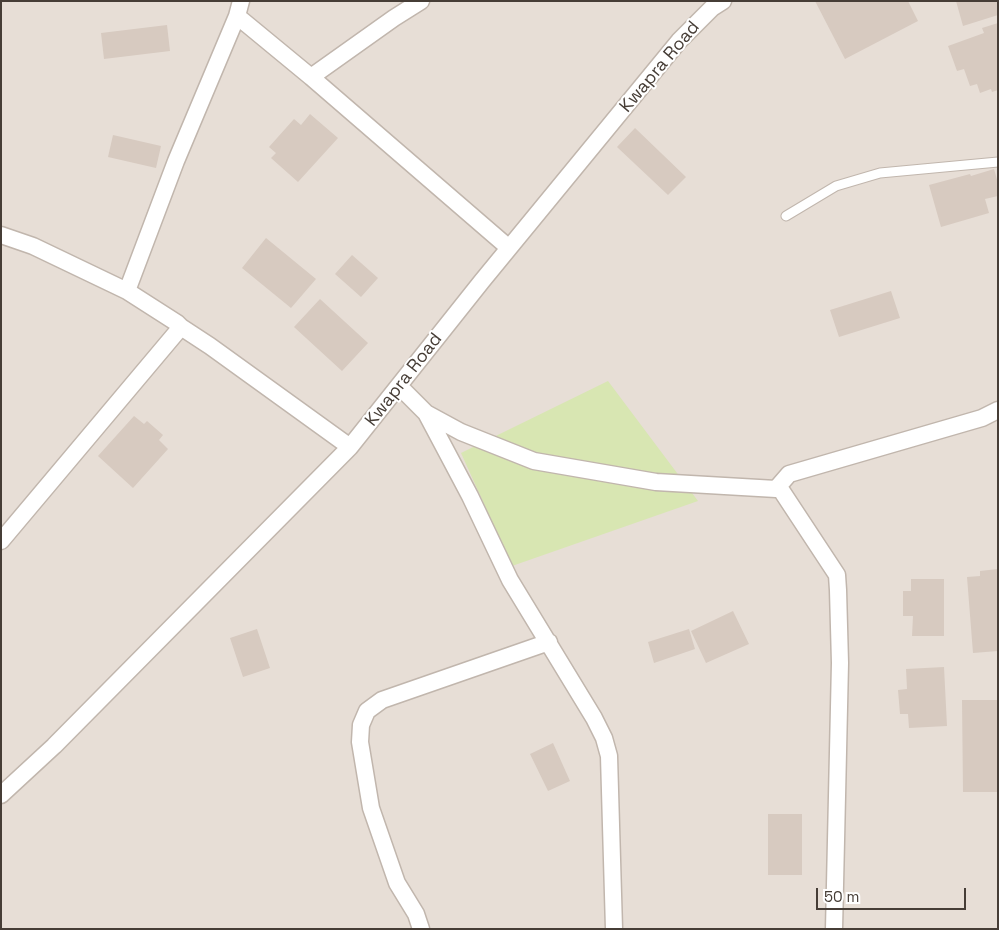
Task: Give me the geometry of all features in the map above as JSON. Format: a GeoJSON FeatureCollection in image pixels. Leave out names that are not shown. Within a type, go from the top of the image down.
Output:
{"type":"FeatureCollection","features":[{"type":"Feature","properties":{"kind":"street"},"geometry":{"type":"LineString","coordinates":[[311,77],[421,1]]}},
{"type":"Feature","properties":{"kind":"street","name":"Kwapra Road"},"geometry":{"type":"LineString","coordinates":[[1,795],[54,746],[350,447],[482,281],[679,41],[712,8],[723,1]]}},
{"type":"Feature","properties":{"kind":"street"},"geometry":{"type":"LineString","coordinates":[[127,290],[176,161],[239,8],[311,77],[509,248]]}},
{"type":"Feature","properties":{"kind":"street"},"geometry":{"type":"LineString","coordinates":[[1,235],[33,246],[127,290],[178,323],[181,328],[210,346],[350,447]]}},
{"type":"Feature","properties":{"kind":"street"},"geometry":{"type":"LineString","coordinates":[[1,541],[181,328]]}},
{"type":"Feature","properties":{"kind":"street"},"geometry":{"type":"LineString","coordinates":[[399,386],[426,413],[461,432],[534,461],[656,482],[781,490],[837,575],[840,662],[834,929]]}},
{"type":"Feature","properties":{"kind":"street"},"geometry":{"type":"LineString","coordinates":[[776,489],[789,474],[982,418],[998,410]]}},
{"type":"Feature","properties":{"kind":"street"},"geometry":{"type":"LineString","coordinates":[[426,413],[470,496],[510,580],[549,642],[604,738],[609,756],[614,929]]}},
{"type":"Feature","properties":{"kind":"street"},"geometry":{"type":"LineString","coordinates":[[421,929],[416,914],[397,883],[371,808],[360,742],[360,725],[367,711],[382,700],[549,642]]}},
{"type":"Feature","properties":{"kind":"lane"},"geometry":{"type":"LineString","coordinates":[[786,216],[836,186],[880,173],[998,162]]}},
{"type":"Feature","properties":{"kind":"shaded area"},"geometry":{"type":"Polygon","coordinates":[[[1,1],[998,1],[998,929],[1,929],[1,1]]]}},
{"type":"Feature","properties":{"kind":"green space"},"geometry":{"type":"Polygon","coordinates":[[[608,381],[698,501],[512,566],[461,453],[608,381]]]}},
{"type":"Feature","properties":{"kind":"building"},"geometry":{"type":"Polygon","coordinates":[[[815,1],[908,1],[918,21],[845,59],[815,1]]]}},
{"type":"Feature","properties":{"kind":"building"},"geometry":{"type":"Polygon","coordinates":[[[956,1],[998,1],[998,15],[963,26],[956,1]]]}},
{"type":"Feature","properties":{"kind":"building"},"geometry":{"type":"Polygon","coordinates":[[[998,23],[998,90],[992,92],[991,89],[980,93],[977,84],[970,86],[964,69],[957,71],[948,46],[984,33],[982,28],[998,23]]]}},
{"type":"Feature","properties":{"kind":"building"},"geometry":{"type":"Polygon","coordinates":[[[167,25],[170,51],[104,59],[101,33],[167,25]]]}},
{"type":"Feature","properties":{"kind":"building"},"geometry":{"type":"Polygon","coordinates":[[[310,114],[338,138],[298,182],[271,158],[276,153],[269,147],[294,119],[301,125],[310,114]]]}},
{"type":"Feature","properties":{"kind":"building"},"geometry":{"type":"Polygon","coordinates":[[[635,128],[686,177],[668,195],[617,147],[635,128]]]}},
{"type":"Feature","properties":{"kind":"building"},"geometry":{"type":"Polygon","coordinates":[[[113,135],[161,146],[156,168],[108,157],[113,135]]]}},
{"type":"Feature","properties":{"kind":"building"},"geometry":{"type":"Polygon","coordinates":[[[994,169],[998,183],[998,196],[985,199],[989,213],[941,227],[929,185],[994,169]]]}},
{"type":"Feature","properties":{"kind":"building"},"geometry":{"type":"Polygon","coordinates":[[[266,238],[316,279],[291,308],[242,268],[266,238]]]}},
{"type":"Feature","properties":{"kind":"building"},"geometry":{"type":"Polygon","coordinates":[[[352,255],[378,278],[361,297],[335,274],[352,255]]]}},
{"type":"Feature","properties":{"kind":"building"},"geometry":{"type":"Polygon","coordinates":[[[891,291],[900,318],[839,337],[830,310],[891,291]]]}},
{"type":"Feature","properties":{"kind":"building"},"geometry":{"type":"Polygon","coordinates":[[[320,299],[368,343],[342,371],[294,327],[320,299]]]}},
{"type":"Feature","properties":{"kind":"building"},"geometry":{"type":"Polygon","coordinates":[[[134,416],[144,424],[147,421],[163,435],[159,440],[168,449],[133,488],[98,456],[134,416]]]}},
{"type":"Feature","properties":{"kind":"building"},"geometry":{"type":"Polygon","coordinates":[[[998,569],[998,651],[973,653],[967,577],[980,576],[980,571],[998,569]]]}},
{"type":"Feature","properties":{"kind":"building"},"geometry":{"type":"Polygon","coordinates":[[[911,579],[944,579],[944,636],[912,636],[913,616],[903,616],[903,591],[911,591],[911,579]]]}},
{"type":"Feature","properties":{"kind":"building"},"geometry":{"type":"Polygon","coordinates":[[[733,611],[749,644],[706,663],[691,631],[733,611]]]}},
{"type":"Feature","properties":{"kind":"building"},"geometry":{"type":"Polygon","coordinates":[[[257,629],[270,668],[243,677],[230,638],[257,629]]]}},
{"type":"Feature","properties":{"kind":"building"},"geometry":{"type":"Polygon","coordinates":[[[689,629],[695,649],[654,663],[648,642],[689,629]]]}},
{"type":"Feature","properties":{"kind":"building"},"geometry":{"type":"Polygon","coordinates":[[[944,667],[947,726],[909,728],[908,714],[900,714],[898,690],[907,689],[906,669],[944,667]]]}},
{"type":"Feature","properties":{"kind":"building"},"geometry":{"type":"Polygon","coordinates":[[[962,700],[998,700],[998,792],[963,792],[962,700]]]}},
{"type":"Feature","properties":{"kind":"building"},"geometry":{"type":"Polygon","coordinates":[[[553,743],[570,781],[548,791],[530,754],[553,743]]]}},
{"type":"Feature","properties":{"kind":"building"},"geometry":{"type":"Polygon","coordinates":[[[768,814],[802,814],[802,875],[768,875],[768,814]]]}}]}
